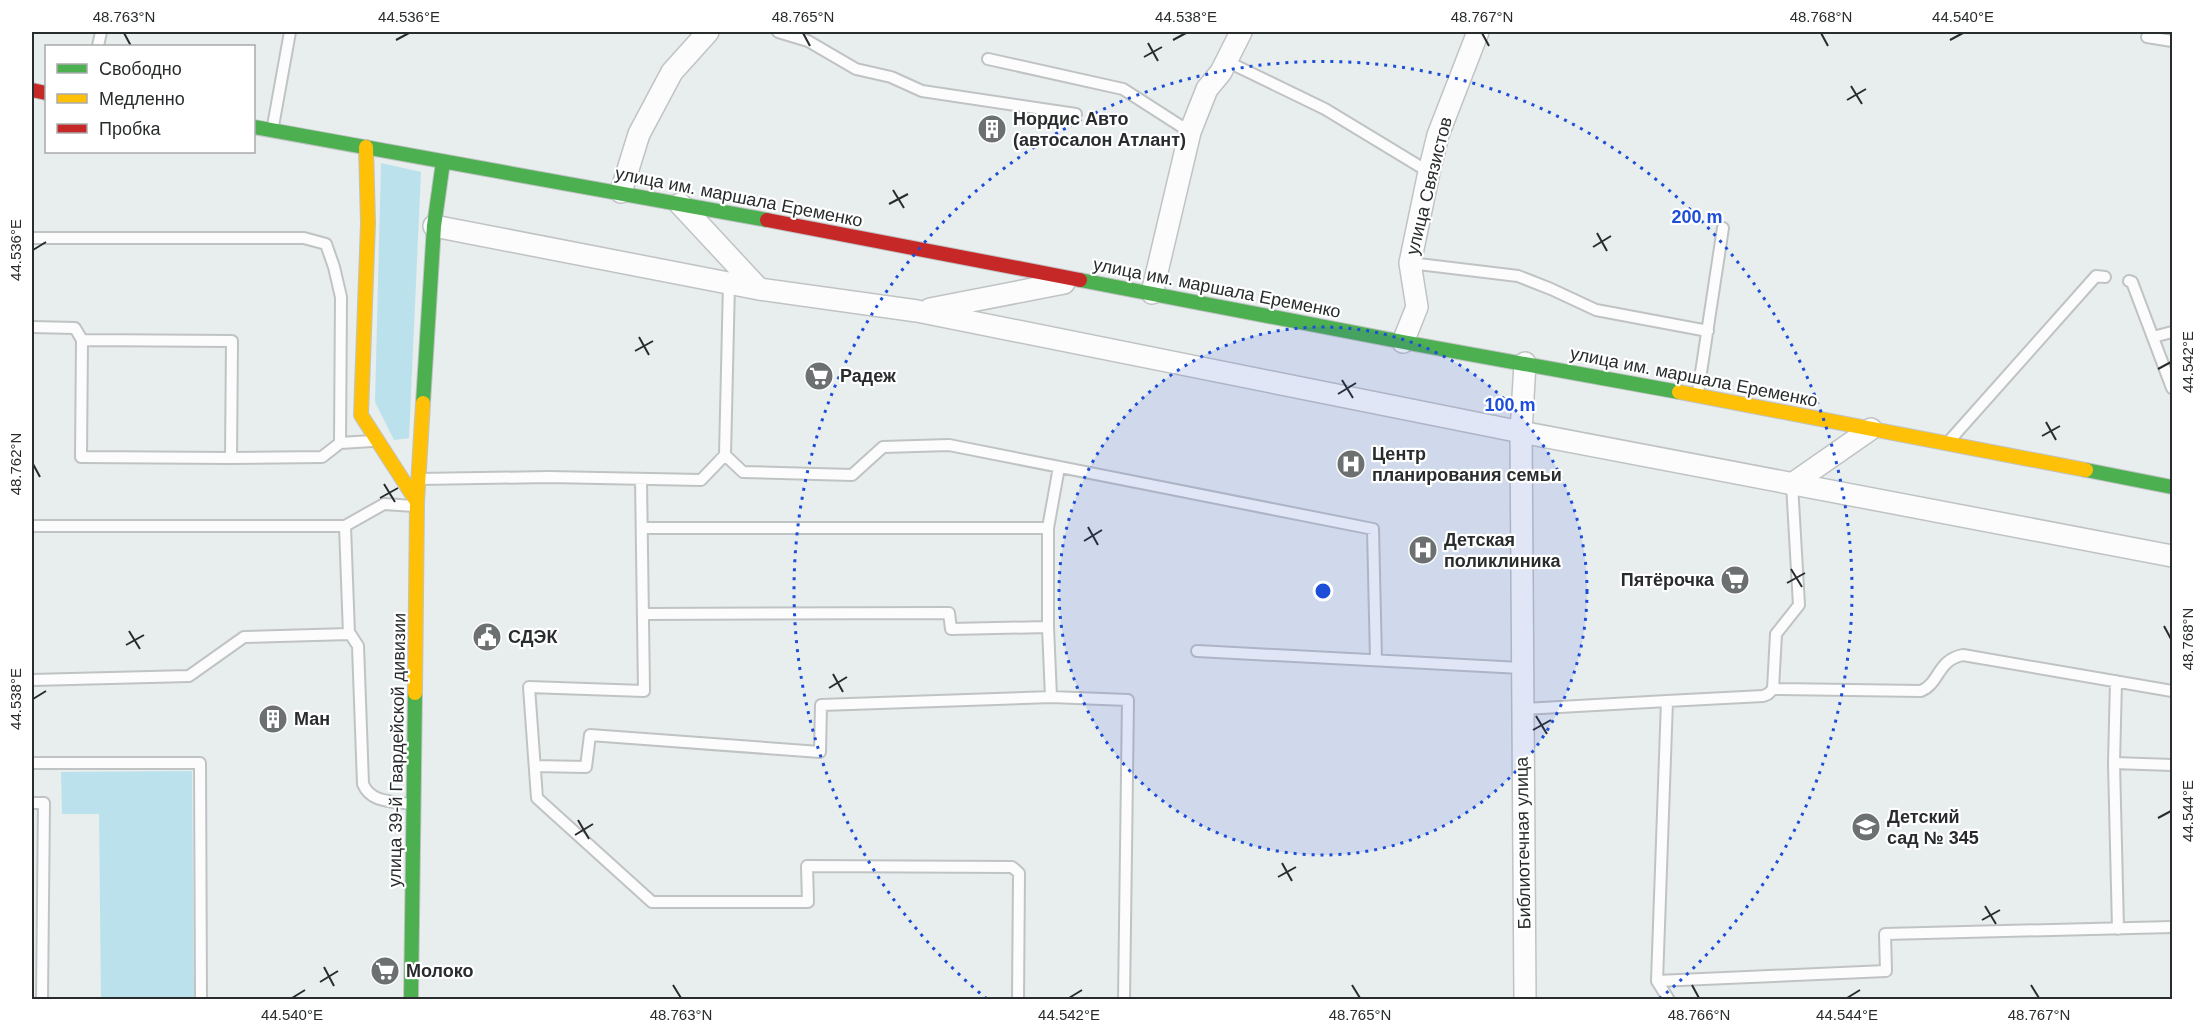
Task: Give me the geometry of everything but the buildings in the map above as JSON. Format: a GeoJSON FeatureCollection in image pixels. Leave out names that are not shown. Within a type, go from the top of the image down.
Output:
{"type":"FeatureCollection","features":[{"type":"Feature","properties":{"kind":"main road","name":"улица им. маршала Еременко"},"geometry":{"type":"LineString","coordinates":[[255,127],[621,192],[1497,360],[1525,363],[1698,395],[2172,487]]}},
{"type":"Feature","properties":{"kind":"main road"},"geometry":{"type":"LineString","coordinates":[[366,147],[368,223],[361,415],[417,504]]}},
{"type":"Feature","properties":{"kind":"main road","name":"улица 39-й Гвардейской дивизии"},"geometry":{"type":"LineString","coordinates":[[411,999],[417,504],[434,226],[443,162]]}},
{"type":"Feature","properties":{"kind":"street"},"geometry":{"type":"LineString","coordinates":[[621,192],[639,134],[672,72],[708,32]]}},
{"type":"Feature","properties":{"kind":"street"},"geometry":{"type":"LineString","coordinates":[[1152,293],[1190,132],[1207,89],[1226,61],[1241,32]]}},
{"type":"Feature","properties":{"kind":"street","name":"улица Связистов"},"geometry":{"type":"LineString","coordinates":[[1403,342],[1417,307],[1410,263],[1429,172],[1438,135],[1478,32]]}},
{"type":"Feature","properties":{"kind":"street"},"geometry":{"type":"LineString","coordinates":[[680,204],[759,289]]}},
{"type":"Feature","properties":{"kind":"street"},"geometry":{"type":"LineString","coordinates":[[434,226],[759,289],[917,311],[1521,432],[2172,556]]}},
{"type":"Feature","properties":{"kind":"street"},"geometry":{"type":"LineString","coordinates":[[917,311],[1081,280]]}},
{"type":"Feature","properties":{"kind":"street","name":"Библиотечная улица"},"geometry":{"type":"LineString","coordinates":[[1524,999],[1521,432],[1525,363]]}},
{"type":"Feature","properties":{"kind":"street"},"geometry":{"type":"LineString","coordinates":[[1792,484],[1871,429]]}},
{"type":"Feature","properties":{"kind":"lane"},"geometry":{"type":"LineString","coordinates":[[272,130],[290,32]]}},
{"type":"Feature","properties":{"kind":"lane"},"geometry":{"type":"LineString","coordinates":[[778,32],[808,41],[856,69],[891,77],[922,91],[1076,114]]}},
{"type":"Feature","properties":{"kind":"lane"},"geometry":{"type":"LineString","coordinates":[[2146,37],[2172,41]]}},
{"type":"Feature","properties":{"kind":"lane"},"geometry":{"type":"LineString","coordinates":[[988,59],[1123,89],[1190,132]]}},
{"type":"Feature","properties":{"kind":"lane"},"geometry":{"type":"LineString","coordinates":[[1226,61],[1325,109],[1429,172]]}},
{"type":"Feature","properties":{"kind":"lane"},"geometry":{"type":"LineString","coordinates":[[1698,395],[1723,228]]}},
{"type":"Feature","properties":{"kind":"lane"},"geometry":{"type":"LineString","coordinates":[[32,238],[304,238],[326,244],[341,297],[340,443]]}},
{"type":"Feature","properties":{"kind":"lane"},"geometry":{"type":"LineString","coordinates":[[1410,263],[1518,276],[1596,310],[1708,331]]}},
{"type":"Feature","properties":{"kind":"lane"},"geometry":{"type":"LineString","coordinates":[[1947,443],[2096,276],[2105,277]]}},
{"type":"Feature","properties":{"kind":"lane"},"geometry":{"type":"LineString","coordinates":[[2129,281],[2132,282],[2172,388]]}},
{"type":"Feature","properties":{"kind":"lane"},"geometry":{"type":"LineString","coordinates":[[419,479],[549,477],[701,480],[725,455],[729,283]]}},
{"type":"Feature","properties":{"kind":"lane"},"geometry":{"type":"LineString","coordinates":[[32,327],[75,328],[82,340],[81,457],[322,457],[340,443],[377,441]]}},
{"type":"Feature","properties":{"kind":"lane"},"geometry":{"type":"LineString","coordinates":[[2153,337],[2172,332]]}},
{"type":"Feature","properties":{"kind":"lane"},"geometry":{"type":"LineString","coordinates":[[82,340],[232,342],[231,458]]}},
{"type":"Feature","properties":{"kind":"lane"},"geometry":{"type":"LineString","coordinates":[[725,455],[743,472],[852,475],[883,447],[949,445],[1373,529],[1376,660]]}},
{"type":"Feature","properties":{"kind":"lane"},"geometry":{"type":"LineString","coordinates":[[1052,698],[1048,627],[1048,528],[1059,467]]}},
{"type":"Feature","properties":{"kind":"lane"},"geometry":{"type":"LineString","coordinates":[[641,480],[644,691],[529,687],[537,798],[652,902],[808,902],[807,866],[1012,867],[1019,873],[1018,999]]}},
{"type":"Feature","properties":{"kind":"lane"},"geometry":{"type":"LineString","coordinates":[[1521,709],[1768,694],[1773,689],[1776,634],[1799,605],[1792,484]]}},
{"type":"Feature","properties":{"kind":"lane"},"geometry":{"type":"LineString","coordinates":[[32,526],[345,526],[384,504],[417,504]]}},
{"type":"Feature","properties":{"kind":"lane"},"geometry":{"type":"LineString","coordinates":[[345,526],[349,632],[358,646],[363,784],[366,791],[374,798],[415,805]]}},
{"type":"Feature","properties":{"kind":"lane"},"geometry":{"type":"LineString","coordinates":[[642,528],[1048,528]]}},
{"type":"Feature","properties":{"kind":"lane"},"geometry":{"type":"LineString","coordinates":[[643,614],[949,613],[951,629],[1048,627]]}},
{"type":"Feature","properties":{"kind":"lane"},"geometry":{"type":"LineString","coordinates":[[32,680],[189,676],[244,638],[349,634],[349,632]]}},
{"type":"Feature","properties":{"kind":"lane"},"geometry":{"type":"LineString","coordinates":[[1197,651],[1521,668]]}},
{"type":"Feature","properties":{"kind":"lane"},"geometry":{"type":"LineString","coordinates":[[1773,689],[1921,691],[1930,684],[1942,666],[1950,659],[1963,655],[2172,691]]}},
{"type":"Feature","properties":{"kind":"lane"},"geometry":{"type":"LineString","coordinates":[[2116,681],[2114,763],[2118,929]]}},
{"type":"Feature","properties":{"kind":"lane"},"geometry":{"type":"LineString","coordinates":[[535,766],[586,767],[590,735],[820,752],[821,705],[1052,698],[1128,700],[1124,999]]}},
{"type":"Feature","properties":{"kind":"lane"},"geometry":{"type":"LineString","coordinates":[[1667,701],[1657,981],[1669,999]]}},
{"type":"Feature","properties":{"kind":"lane"},"geometry":{"type":"LineString","coordinates":[[32,763],[200,763],[201,999]]}},
{"type":"Feature","properties":{"kind":"lane"},"geometry":{"type":"LineString","coordinates":[[2114,763],[2172,765]]}},
{"type":"Feature","properties":{"kind":"lane"},"geometry":{"type":"LineString","coordinates":[[32,803],[44,803],[42,999]]}},
{"type":"Feature","properties":{"kind":"lane"},"geometry":{"type":"LineString","coordinates":[[1657,981],[1886,971],[1885,934],[2172,927]]}},
{"type":"Feature","properties":{"kind":"shaded area"},"geometry":{"type":"Polygon","coordinates":[[[381,163],[421,172],[409,438],[394,440],[375,402],[381,163]]]}},
{"type":"Feature","properties":{"kind":"shaded area"},"geometry":{"type":"Polygon","coordinates":[[[192,771],[194,999],[101,999],[99,814],[62,814],[61,772],[192,771]]]}},
{"type":"Feature","properties":{"kind":"traffic: fast"},"geometry":{"type":"LineString","coordinates":[[255,127],[767,220]]}},
{"type":"Feature","properties":{"kind":"traffic: fast"},"geometry":{"type":"LineString","coordinates":[[423,403],[434,226],[443,162]]}},
{"type":"Feature","properties":{"kind":"traffic: fast"},"geometry":{"type":"LineString","coordinates":[[1080,280],[1679,392]]}},
{"type":"Feature","properties":{"kind":"traffic: fast"},"geometry":{"type":"LineString","coordinates":[[2086,470],[2172,487]]}},
{"type":"Feature","properties":{"kind":"traffic: fast"},"geometry":{"type":"LineString","coordinates":[[411,1000],[415,693]]}},
{"type":"Feature","properties":{"kind":"traffic: slow"},"geometry":{"type":"LineString","coordinates":[[366,147],[368,223],[361,415],[417,502]]}},
{"type":"Feature","properties":{"kind":"traffic: slow"},"geometry":{"type":"LineString","coordinates":[[1679,392],[2086,470]]}},
{"type":"Feature","properties":{"kind":"traffic: slow"},"geometry":{"type":"LineString","coordinates":[[415,693],[417,502],[423,403]]}},
{"type":"Feature","properties":{"kind":"traffic: jam"},"geometry":{"type":"LineString","coordinates":[[32,90],[45,93]]}},
{"type":"Feature","properties":{"kind":"traffic: jam"},"geometry":{"type":"LineString","coordinates":[[767,220],[1080,280]]}},
{"type":"Feature","properties":{"kind":"place","name":"Нордис Авто (автосалон Атлант)"},"geometry":{"type":"Point","coordinates":[992,129]}},
{"type":"Feature","properties":{"kind":"place","name":"Радеж"},"geometry":{"type":"Point","coordinates":[819,376]}},
{"type":"Feature","properties":{"kind":"place","name":"Центр планирования семьи"},"geometry":{"type":"Point","coordinates":[1351,464]}},
{"type":"Feature","properties":{"kind":"place","name":"Детская поликлиника"},"geometry":{"type":"Point","coordinates":[1423,550]}},
{"type":"Feature","properties":{"kind":"place","name":"Пятёрочка"},"geometry":{"type":"Point","coordinates":[1735,580]}},
{"type":"Feature","properties":{"kind":"place","name":"СДЭК"},"geometry":{"type":"Point","coordinates":[487,637]}},
{"type":"Feature","properties":{"kind":"place","name":"Ман"},"geometry":{"type":"Point","coordinates":[273,719]}},
{"type":"Feature","properties":{"kind":"place","name":"Детский сад № 345"},"geometry":{"type":"Point","coordinates":[1866,827]}},
{"type":"Feature","properties":{"kind":"place","name":"Молоко"},"geometry":{"type":"Point","coordinates":[385,971]}}]}
